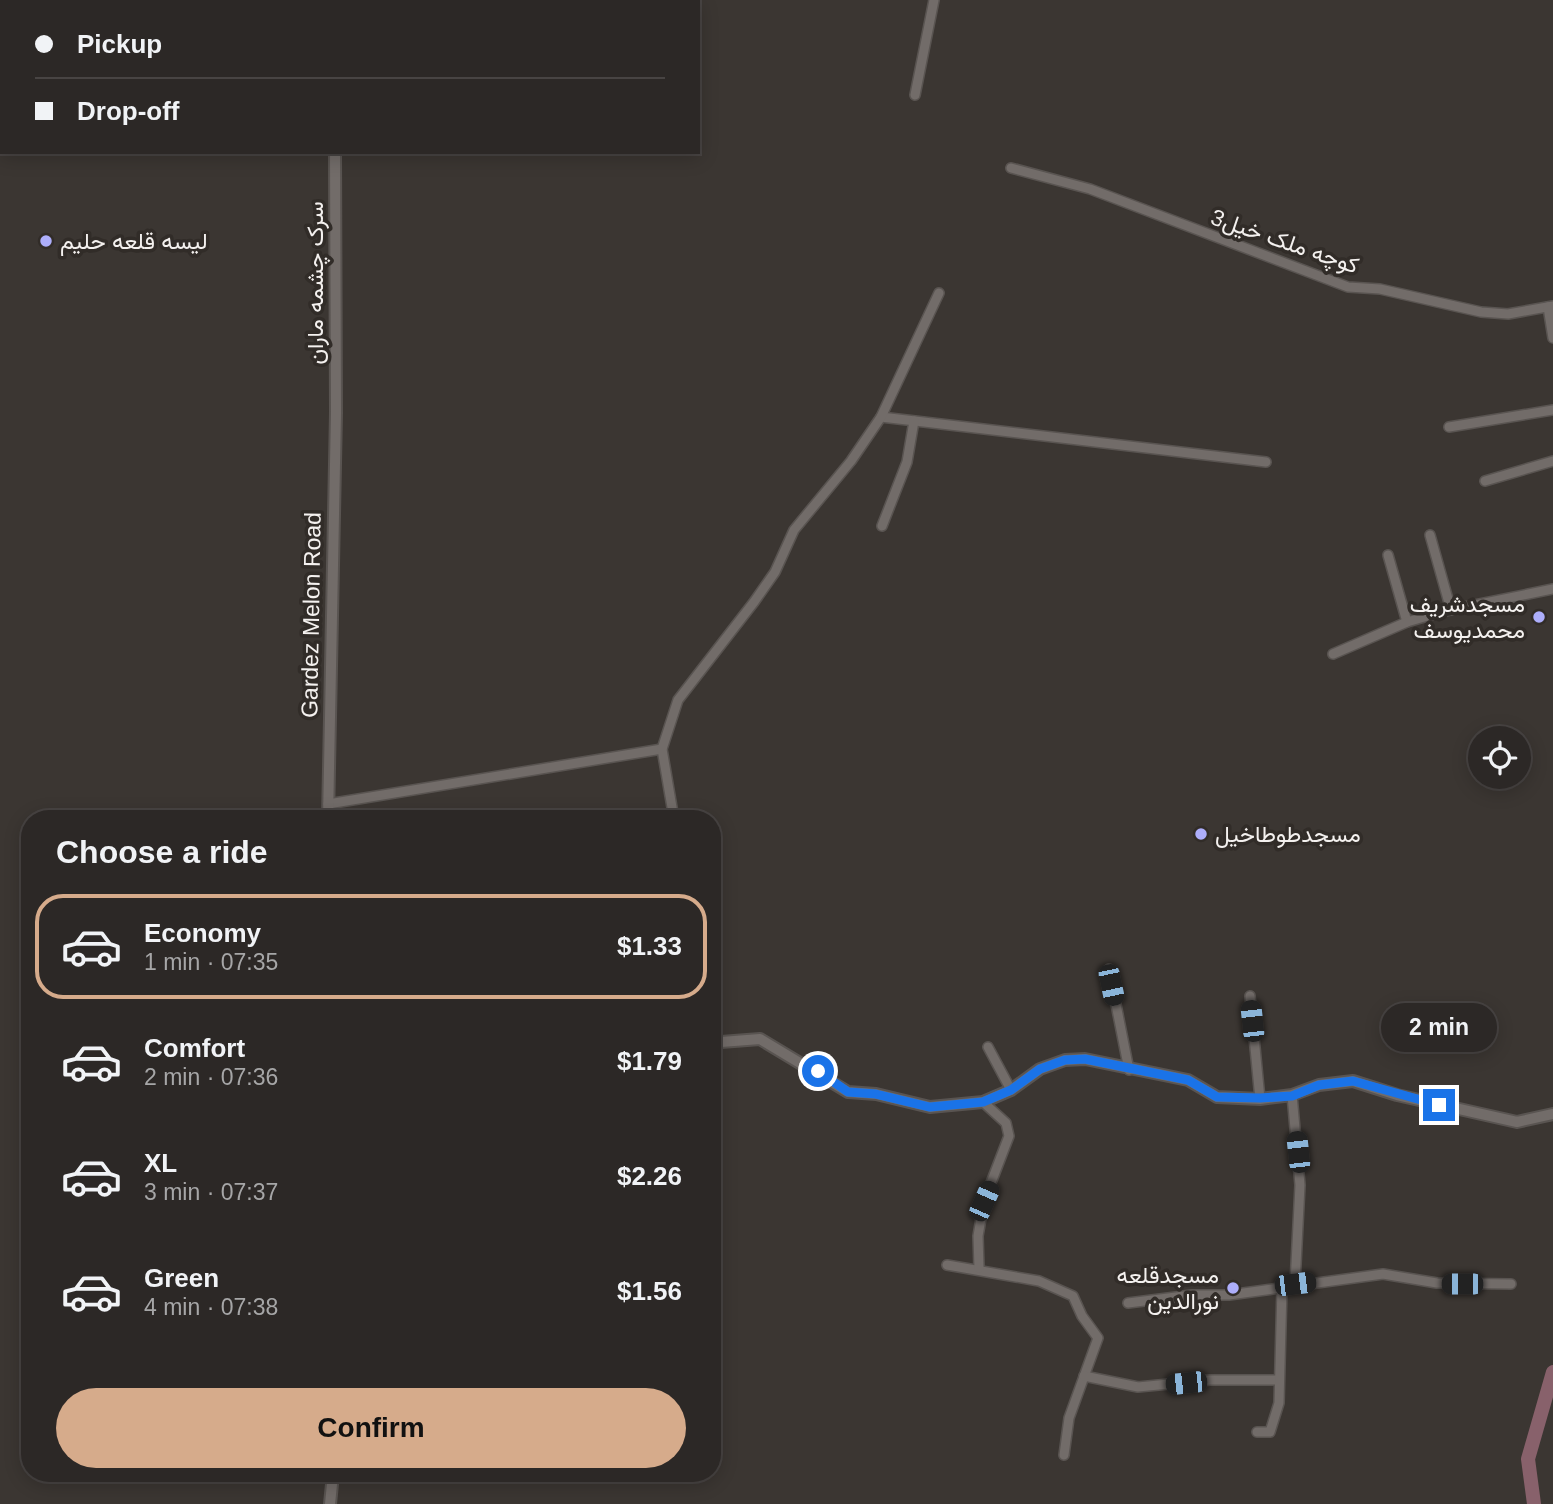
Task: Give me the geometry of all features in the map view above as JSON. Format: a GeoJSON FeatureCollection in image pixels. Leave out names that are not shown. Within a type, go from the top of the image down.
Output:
{"type":"FeatureCollection","features":[{"type":"Feature","properties":{"kind":"street"},"geometry":{"type":"LineString","coordinates":[[915,95],[934,0]]}},
{"type":"Feature","properties":{"kind":"street","name":"سرک چشمه ماران"},"geometry":{"type":"LineString","coordinates":[[335,154],[336,413]]}},
{"type":"Feature","properties":{"kind":"street","name":"کوچه ملک خیل3"},"geometry":{"type":"LineString","coordinates":[[1011,168],[1090,189],[1348,287],[1380,289],[1481,312],[1508,314],[1550,307]]}},
{"type":"Feature","properties":{"kind":"street"},"geometry":{"type":"LineString","coordinates":[[672,810],[662,749],[678,700],[775,572],[794,530],[851,461],[881,417],[939,293]]}},
{"type":"Feature","properties":{"kind":"street"},"geometry":{"type":"LineString","coordinates":[[1550,307],[1553,338]]}},
{"type":"Feature","properties":{"kind":"street"},"geometry":{"type":"LineString","coordinates":[[1449,427],[1553,410]]}},
{"type":"Feature","properties":{"kind":"street","name":"Gardez Melon Road"},"geometry":{"type":"LineString","coordinates":[[328,810],[336,413]]}},
{"type":"Feature","properties":{"kind":"street"},"geometry":{"type":"LineString","coordinates":[[881,417],[1266,462]]}},
{"type":"Feature","properties":{"kind":"street"},"geometry":{"type":"LineString","coordinates":[[883,526],[907,462],[914,421]]}},
{"type":"Feature","properties":{"kind":"street"},"geometry":{"type":"LineString","coordinates":[[1485,481],[1553,461]]}},
{"type":"Feature","properties":{"kind":"street"},"geometry":{"type":"LineString","coordinates":[[1430,535],[1451,610]]}},
{"type":"Feature","properties":{"kind":"street"},"geometry":{"type":"LineString","coordinates":[[1388,555],[1407,622]]}},
{"type":"Feature","properties":{"kind":"street"},"geometry":{"type":"LineString","coordinates":[[1333,654],[1407,622],[1553,589]]}},
{"type":"Feature","properties":{"kind":"street"},"geometry":{"type":"LineString","coordinates":[[328,804],[662,749]]}},
{"type":"Feature","properties":{"kind":"street"},"geometry":{"type":"LineString","coordinates":[[1110,969],[1129,1070]]}},
{"type":"Feature","properties":{"kind":"street"},"geometry":{"type":"LineString","coordinates":[[1250,996],[1260,1098]]}},
{"type":"Feature","properties":{"kind":"street"},"geometry":{"type":"LineString","coordinates":[[721,1042],[760,1039],[848,1092],[876,1094],[930,1107],[983,1102],[1011,1090],[1040,1069],[1065,1060],[1085,1059],[1188,1080],[1217,1097],[1292,1096],[1319,1085],[1353,1081],[1397,1095],[1517,1122],[1553,1114]]}},
{"type":"Feature","properties":{"kind":"street"},"geometry":{"type":"LineString","coordinates":[[988,1047],[1011,1090]]}},
{"type":"Feature","properties":{"kind":"street"},"geometry":{"type":"LineString","coordinates":[[1292,1096],[1300,1185],[1295,1284]]}},
{"type":"Feature","properties":{"kind":"street"},"geometry":{"type":"LineString","coordinates":[[979,1268],[978,1236],[984,1201],[1009,1136],[1006,1123],[983,1102]]}},
{"type":"Feature","properties":{"kind":"street"},"geometry":{"type":"LineString","coordinates":[[947,1265],[979,1268],[1038,1281],[1073,1296],[1082,1317],[1098,1338],[1069,1418],[1064,1455]]}},
{"type":"Feature","properties":{"kind":"street"},"geometry":{"type":"LineString","coordinates":[[1128,1303],[1178,1296],[1229,1295],[1383,1274],[1437,1283],[1511,1284]]}},
{"type":"Feature","properties":{"kind":"street"},"geometry":{"type":"LineString","coordinates":[[1257,1432],[1270,1432],[1279,1403],[1282,1287]]}},
{"type":"Feature","properties":{"kind":"street"},"geometry":{"type":"LineString","coordinates":[[1084,1376],[1138,1387],[1210,1380],[1278,1380]]}},
{"type":"Feature","properties":{"kind":"street"},"geometry":{"type":"LineString","coordinates":[[330,1504],[332,1482]]}},
{"type":"Feature","properties":{"kind":"waterway"},"geometry":{"type":"LineString","coordinates":[[1534,1504],[1528,1459],[1553,1372]]}},
{"type":"Feature","properties":{"kind":"place","name":"لیسه قلعه حلیم"},"geometry":{"type":"Point","coordinates":[46,241]}},
{"type":"Feature","properties":{"kind":"place","name":"مسجدشریف محمدیوسف"},"geometry":{"type":"Point","coordinates":[1539,617]}},
{"type":"Feature","properties":{"kind":"place","name":"مسجدطوطاخیل"},"geometry":{"type":"Point","coordinates":[1201,834]}},
{"type":"Feature","properties":{"kind":"place","name":"مسجدقلعه نورالدین"},"geometry":{"type":"Point","coordinates":[1233,1288]}},
{"type":"Feature","properties":{"kind":"route"},"geometry":{"type":"LineString","coordinates":[[818,1071],[848,1092],[876,1094],[930,1107],[983,1102],[1011,1090],[1040,1069],[1065,1060],[1085,1059],[1188,1080],[1217,1097],[1292,1096],[1319,1085],[1353,1081],[1439,1105]]}}]}
